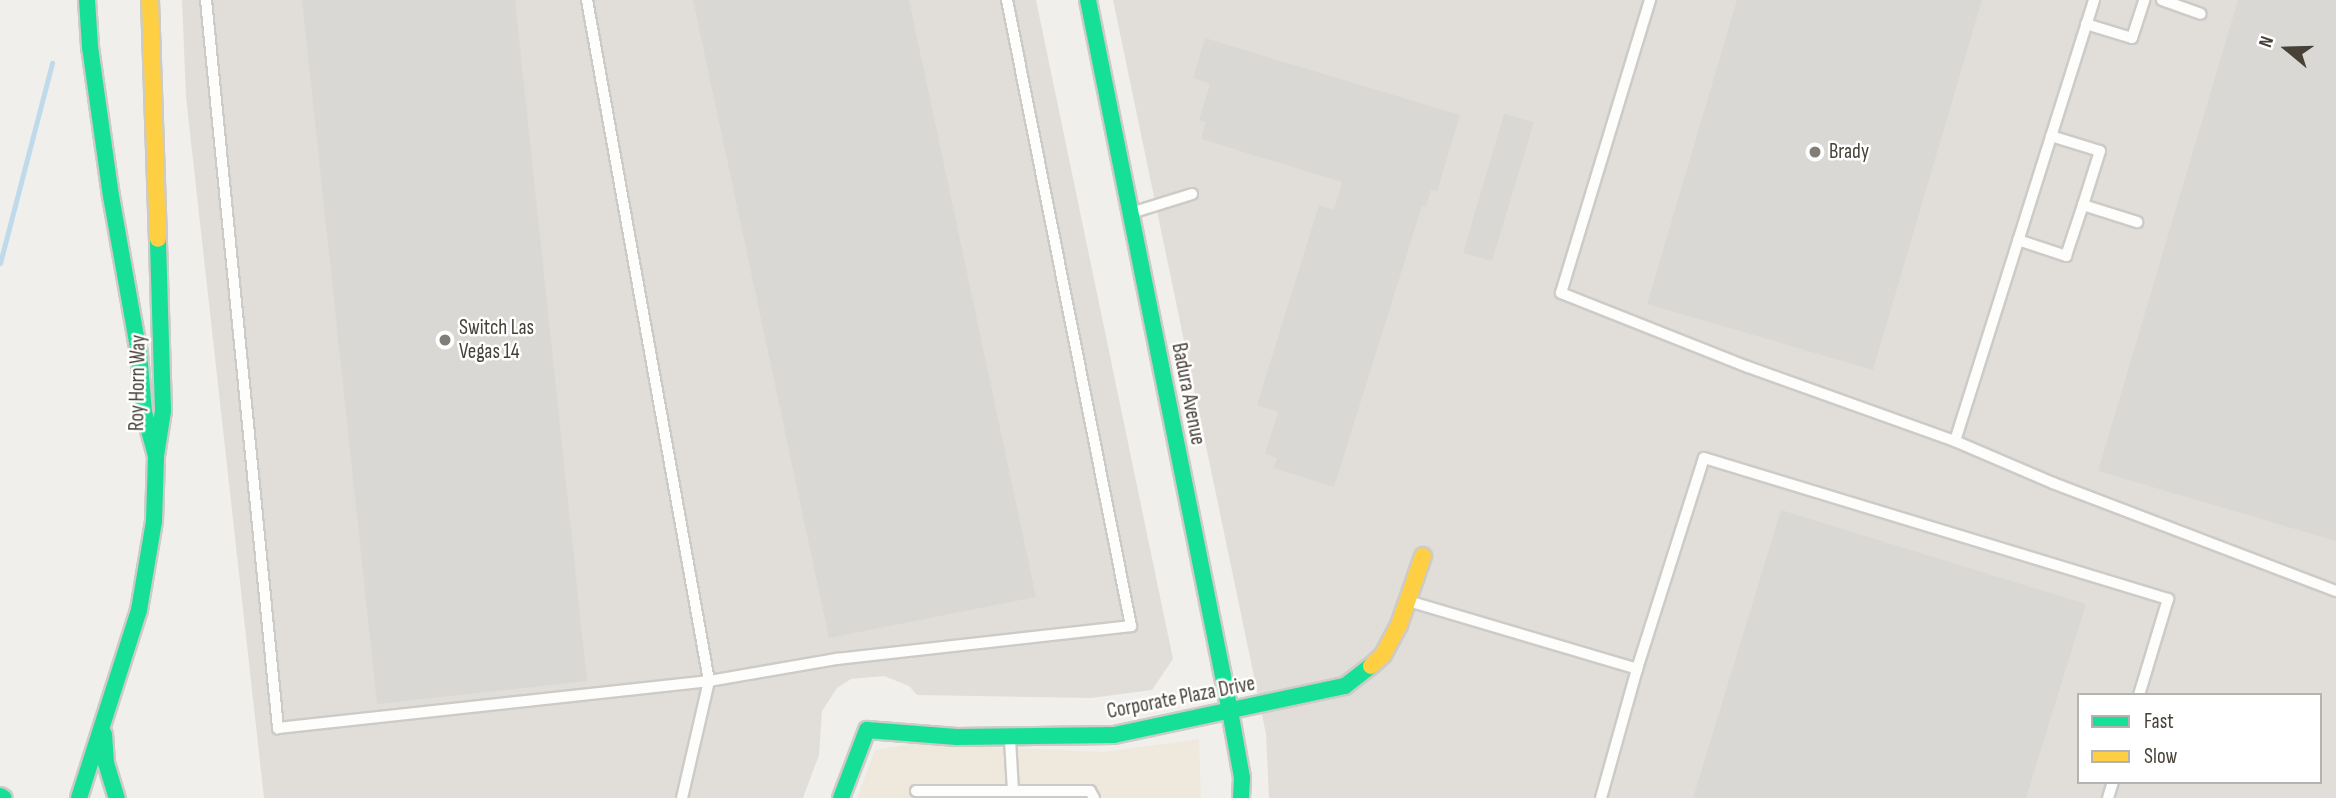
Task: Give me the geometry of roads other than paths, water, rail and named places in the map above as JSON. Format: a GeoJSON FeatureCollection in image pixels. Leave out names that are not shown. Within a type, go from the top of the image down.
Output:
{"type":"FeatureCollection","features":[{"type":"Feature","properties":{"kind":"main road"},"geometry":{"type":"LineString","coordinates":[[87,0],[90,47],[110,196],[139,353],[144,412],[156,456]]}},
{"type":"Feature","properties":{"kind":"main road","name":"Roy Horn Way"},"geometry":{"type":"LineString","coordinates":[[79,798],[139,610],[154,521],[156,456],[163,411],[150,0]]}},
{"type":"Feature","properties":{"kind":"main road","name":"Badura Avenue"},"geometry":{"type":"LineString","coordinates":[[1088,0],[1230,710],[1241,778],[1241,798]]}},
{"type":"Feature","properties":{"kind":"main road","name":"Corporate Plaza Drive"},"geometry":{"type":"LineString","coordinates":[[841,798],[867,730],[957,737],[1114,735],[1345,686],[1361,676],[1383,655],[1423,556]]}},
{"type":"Feature","properties":{"kind":"main road"},"geometry":{"type":"LineString","coordinates":[[104,722],[106,763],[117,798]]}},
{"type":"Feature","properties":{"kind":"lane"},"geometry":{"type":"LineString","coordinates":[[206,0],[278,728],[709,681],[837,659],[1131,626],[1007,0]]}},
{"type":"Feature","properties":{"kind":"lane"},"geometry":{"type":"LineString","coordinates":[[587,0],[709,681],[681,798]]}},
{"type":"Feature","properties":{"kind":"lane"},"geometry":{"type":"LineString","coordinates":[[1650,0],[1561,293],[1748,367],[1955,441],[2053,483],[2336,591]]}},
{"type":"Feature","properties":{"kind":"lane"},"geometry":{"type":"LineString","coordinates":[[1955,441],[2094,0]]}},
{"type":"Feature","properties":{"kind":"lane"},"geometry":{"type":"LineString","coordinates":[[2086,24],[2132,38],[2144,0]]}},
{"type":"Feature","properties":{"kind":"lane"},"geometry":{"type":"LineString","coordinates":[[2162,0],[2201,14]]}},
{"type":"Feature","properties":{"kind":"lane"},"geometry":{"type":"LineString","coordinates":[[2018,240],[2066,256],[2083,205],[2100,151],[2051,136]]}},
{"type":"Feature","properties":{"kind":"lane"},"geometry":{"type":"LineString","coordinates":[[1131,214],[1192,194]]}},
{"type":"Feature","properties":{"kind":"lane"},"geometry":{"type":"LineString","coordinates":[[2083,205],[2137,222]]}},
{"type":"Feature","properties":{"kind":"lane"},"geometry":{"type":"LineString","coordinates":[[1601,798],[1637,669],[1703,458],[2168,599],[2140,693]]}},
{"type":"Feature","properties":{"kind":"lane"},"geometry":{"type":"LineString","coordinates":[[1407,601],[1637,669]]}},
{"type":"Feature","properties":{"kind":"lane"},"geometry":{"type":"LineString","coordinates":[[1010,736],[1013,791]]}},
{"type":"Feature","properties":{"kind":"lane"},"geometry":{"type":"LineString","coordinates":[[916,791],[1090,791],[1094,798]]}},
{"type":"Feature","properties":{"kind":"waterway"},"geometry":{"type":"LineString","coordinates":[[0,263],[52,63]]}},
{"type":"Feature","properties":{"kind":"place","name":"Brady"},"geometry":{"type":"Point","coordinates":[1815,152]}},
{"type":"Feature","properties":{"kind":"place","name":"Switch Las Vegas 14"},"geometry":{"type":"Point","coordinates":[445,340]}}]}
